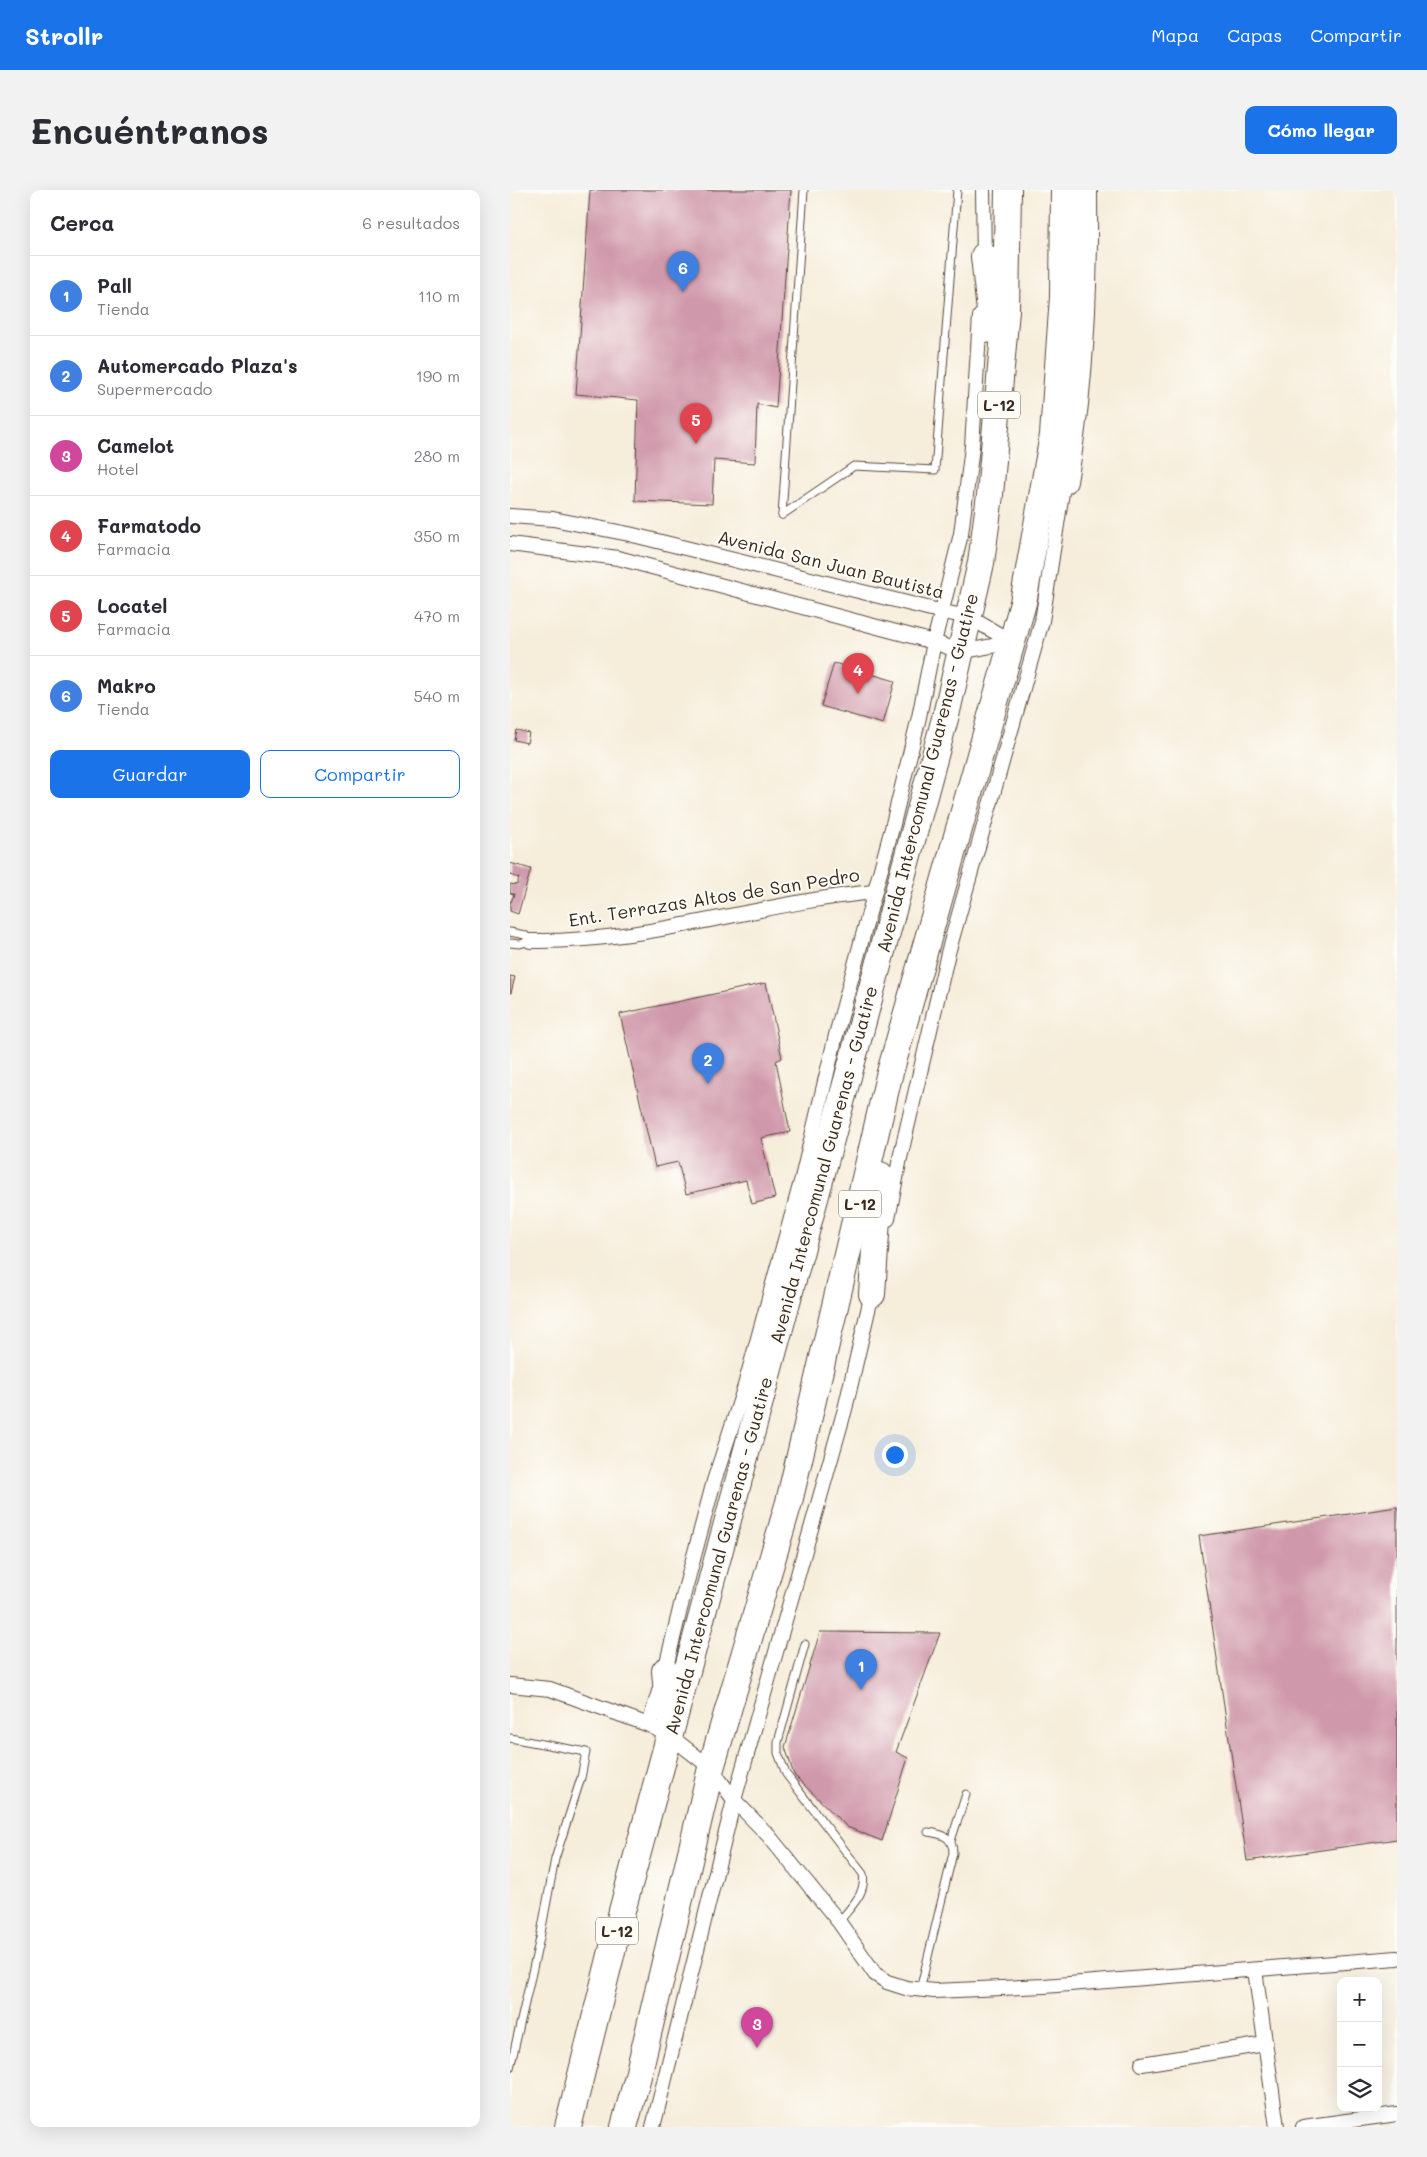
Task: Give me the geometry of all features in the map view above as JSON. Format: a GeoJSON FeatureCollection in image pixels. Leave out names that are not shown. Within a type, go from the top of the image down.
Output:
{"type":"FeatureCollection","features":[{"type":"Feature","properties":{"kind":"highway","name":"Avenida Intercomunal Guarenas - Guatire"},"geometry":{"type":"LineString","coordinates":[[568,2127],[622,1911],[659,1730],[947,711],[969,617],[981,564],[1000,400],[1007,302],[1008,190]]}},
{"type":"Feature","properties":{"kind":"highway","name":"L-12"},"geometry":{"type":"LineString","coordinates":[[624,2127],[638,2076],[710,1768],[789,1502],[889,1076],[1023,603],[1053,436],[1063,297],[1064,190]]}},
{"type":"Feature","properties":{"kind":"highway"},"geometry":{"type":"LineString","coordinates":[[1023,603],[1062,486],[1072,436],[1078,357],[1084,190]]}},
{"type":"Feature","properties":{"kind":"highway"},"geometry":{"type":"LineString","coordinates":[[984,256],[1000,400]]}},
{"type":"Feature","properties":{"kind":"highway"},"geometry":{"type":"LineString","coordinates":[[872,1294],[889,1076]]}},
{"type":"Feature","properties":{"kind":"highway"},"geometry":{"type":"LineString","coordinates":[[659,1730],[665,1671]]}},
{"type":"Feature","properties":{"kind":"street","name":"Avenida Intercomunal Guarenas - Guatire"},"geometry":{"type":"LineString","coordinates":[[665,1671],[710,1499],[744,1389],[802,1178],[836,1035],[919,717],[934,642],[961,534],[970,456],[984,256],[983,190]]}},
{"type":"Feature","properties":{"kind":"street","name":"L-12"},"geometry":{"type":"LineString","coordinates":[[652,2127],[734,1800],[843,1418],[872,1294],[900,1158],[948,953],[1042,621],[1062,486]]}},
{"type":"Feature","properties":{"kind":"street","name":"Avenida San Juan Bautista"},"geometry":{"type":"LineString","coordinates":[[510,516],[553,519],[629,534],[969,617],[1012,642]]}},
{"type":"Feature","properties":{"kind":"street"},"geometry":{"type":"LineString","coordinates":[[510,544],[618,558],[934,642],[961,652],[1012,642]]}},
{"type":"Feature","properties":{"kind":"street","name":"Ent. Terrazas Altos de San Pedro"},"geometry":{"type":"LineString","coordinates":[[530,941],[569,940],[678,926],[825,897],[874,892]]}},
{"type":"Feature","properties":{"kind":"street"},"geometry":{"type":"LineString","coordinates":[[510,1685],[550,1689],[659,1730],[710,1768],[734,1800],[768,1835],[839,1922],[875,1974],[887,1982],[906,1988],[934,1991],[1044,1986],[1397,1958]]}},
{"type":"Feature","properties":{"kind":"street"},"geometry":{"type":"LineString","coordinates":[[1255,1970],[1277,2127]]}},
{"type":"Feature","properties":{"kind":"street"},"geometry":{"type":"LineString","coordinates":[[1142,2064],[1265,2044]]}},
{"type":"Feature","properties":{"kind":"street"},"geometry":{"type":"LineString","coordinates":[[1303,2127],[1397,2114]]}},
{"type":"Feature","properties":{"kind":"lane"},"geometry":{"type":"LineString","coordinates":[[804,190],[782,515],[854,466],[934,470],[957,190]]}},
{"type":"Feature","properties":{"kind":"lane"},"geometry":{"type":"LineString","coordinates":[[510,932],[525,935],[530,941],[520,944],[510,943]]}},
{"type":"Feature","properties":{"kind":"lane"},"geometry":{"type":"LineString","coordinates":[[805,1644],[778,1742],[778,1753],[786,1774],[863,1874],[865,1884],[862,1893],[839,1922]]}},
{"type":"Feature","properties":{"kind":"lane"},"geometry":{"type":"LineString","coordinates":[[510,1738],[586,1752],[581,1778],[555,1859],[542,1929],[510,2068]]}},
{"type":"Feature","properties":{"kind":"lane"},"geometry":{"type":"LineString","coordinates":[[920,1990],[953,1854],[951,1841],[966,1794]]}},
{"type":"Feature","properties":{"kind":"lane"},"geometry":{"type":"LineString","coordinates":[[928,1832],[939,1833],[951,1841]]}},
{"type":"Feature","properties":{"kind":"building"},"geometry":{"type":"Polygon","coordinates":[[[590,190],[791,190],[776,408],[757,404],[755,463],[714,460],[712,504],[635,501],[638,400],[576,394],[590,190]]]}},
{"type":"Feature","properties":{"kind":"building"},"geometry":{"type":"Polygon","coordinates":[[[834,663],[895,681],[883,724],[821,706],[834,663]]]}},
{"type":"Feature","properties":{"kind":"building"},"geometry":{"type":"Polygon","coordinates":[[[516,730],[529,733],[527,743],[514,740],[516,730]]]}},
{"type":"Feature","properties":{"kind":"building"},"geometry":{"type":"Polygon","coordinates":[[[510,863],[531,869],[518,914],[510,911],[510,901],[514,894],[510,893],[510,884],[517,885],[519,878],[510,875],[510,863]]]}},
{"type":"Feature","properties":{"kind":"building"},"geometry":{"type":"Polygon","coordinates":[[[510,976],[515,977],[511,993],[510,993],[510,976]]]}},
{"type":"Feature","properties":{"kind":"building"},"geometry":{"type":"Polygon","coordinates":[[[766,983],[782,1058],[776,1061],[790,1132],[761,1138],[775,1198],[752,1204],[746,1180],[686,1194],[678,1162],[655,1167],[620,1014],[766,983]]]}},
{"type":"Feature","properties":{"kind":"building"},"geometry":{"type":"Polygon","coordinates":[[[1397,1507],[1397,1839],[1247,1861],[1199,1536],[1397,1507]]]}},
{"type":"Feature","properties":{"kind":"building"},"geometry":{"type":"Polygon","coordinates":[[[820,1632],[940,1633],[896,1752],[908,1758],[882,1841],[847,1827],[794,1775],[785,1747],[820,1632]]]}},
{"type":"Feature","properties":{"kind":"place","name":"Makro"},"geometry":{"type":"Point","coordinates":[683,292]}},
{"type":"Feature","properties":{"kind":"place","name":"Locatel"},"geometry":{"type":"Point","coordinates":[696,444]}},
{"type":"Feature","properties":{"kind":"place","name":"Farmatodo"},"geometry":{"type":"Point","coordinates":[858,694]}},
{"type":"Feature","properties":{"kind":"place","name":"Automercado Plaza's"},"geometry":{"type":"Point","coordinates":[708,1084]}},
{"type":"Feature","properties":{"kind":"place","name":"Pall"},"geometry":{"type":"Point","coordinates":[861,1690]}},
{"type":"Feature","properties":{"kind":"place","name":"Camelot"},"geometry":{"type":"Point","coordinates":[757,2048]}}]}
